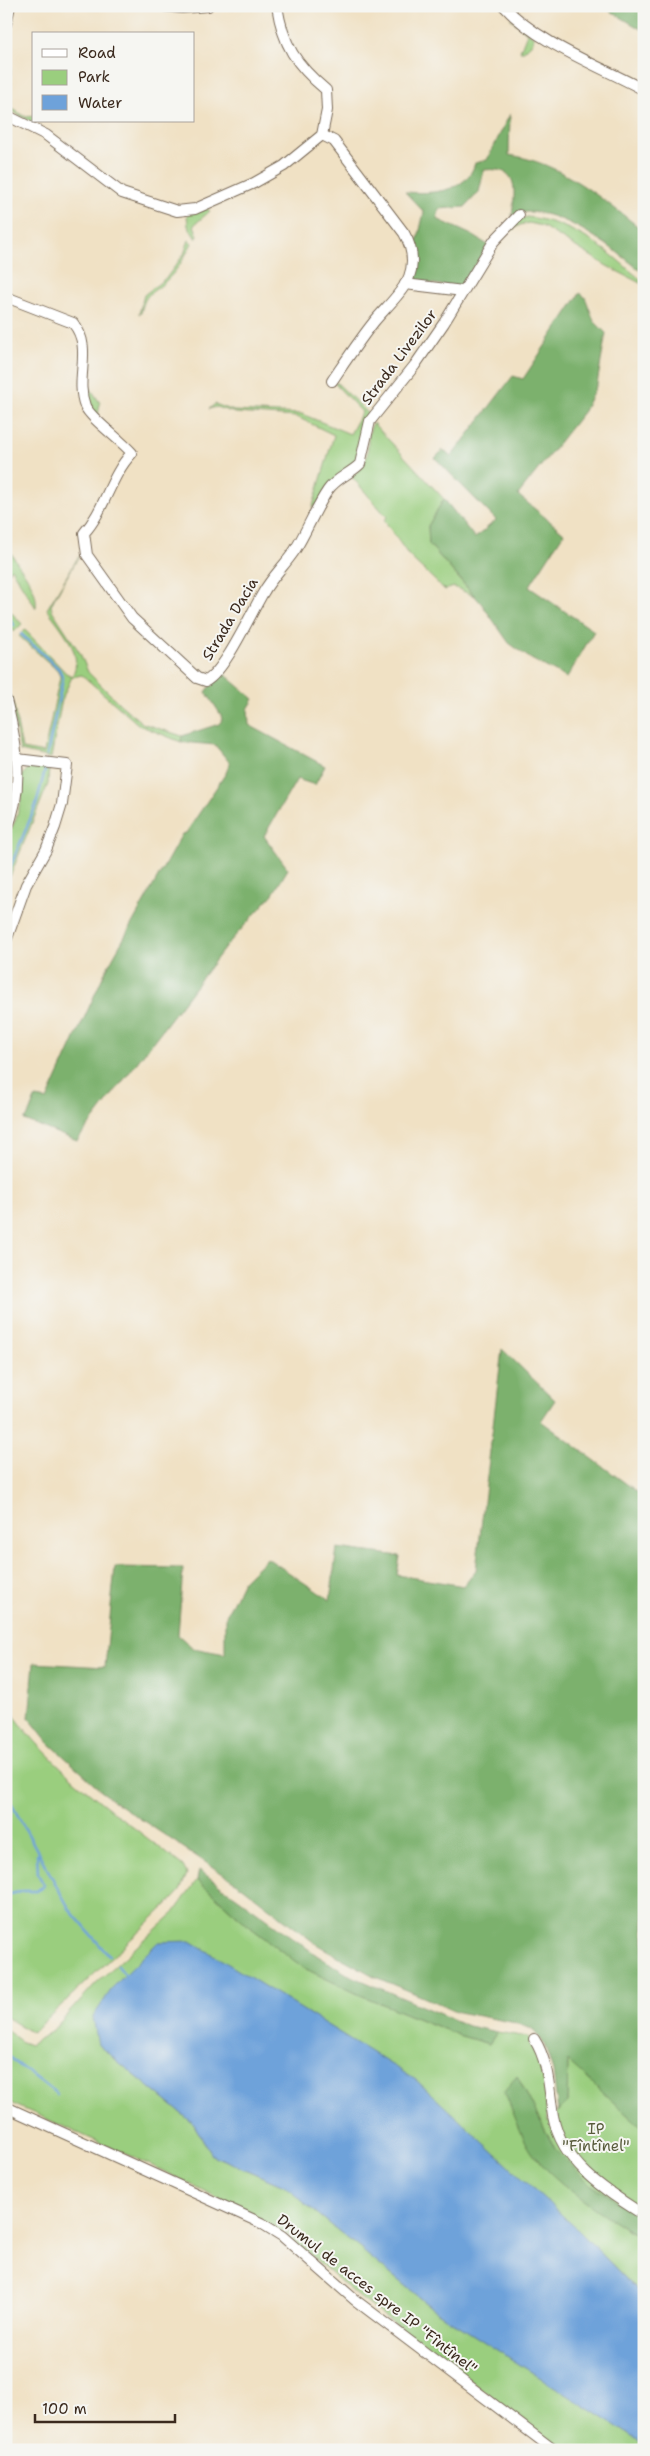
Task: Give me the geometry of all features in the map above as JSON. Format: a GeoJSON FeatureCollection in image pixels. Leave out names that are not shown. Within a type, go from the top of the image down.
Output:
{"type":"FeatureCollection","features":[{"type":"Feature","properties":{"kind":"street"},"geometry":{"type":"LineString","coordinates":[[6,24],[10,6]]}},
{"type":"Feature","properties":{"kind":"street"},"geometry":{"type":"LineString","coordinates":[[163,6],[182,8],[208,6]]}},
{"type":"Feature","properties":{"kind":"street"},"geometry":{"type":"LineString","coordinates":[[6,115],[46,135],[122,193],[177,211],[195,209],[254,183],[284,166],[322,135],[327,110],[326,90],[304,69],[287,45],[280,26],[277,6]]}},
{"type":"Feature","properties":{"kind":"street"},"geometry":{"type":"LineString","coordinates":[[504,6],[517,20],[542,37],[644,90]]}},
{"type":"Feature","properties":{"kind":"street"},"geometry":{"type":"LineString","coordinates":[[322,135],[334,141],[404,233],[411,245],[413,255],[412,267],[405,284],[372,324],[332,381]]}},
{"type":"Feature","properties":{"kind":"street","name":"Strada Livezilor"},"geometry":{"type":"LineString","coordinates":[[365,445],[370,421],[444,324],[494,241],[519,215]]}},
{"type":"Feature","properties":{"kind":"street","name":"Strada Livezilor"},"geometry":{"type":"LineString","coordinates":[[405,284],[463,290]]}},
{"type":"Feature","properties":{"kind":"street","name":"Strada Dacia"},"geometry":{"type":"LineString","coordinates":[[6,297],[73,323],[79,330],[84,346],[83,398],[86,408],[121,440],[132,453],[122,463],[93,523],[84,533],[85,552],[132,618],[151,638],[201,681],[211,679],[220,667],[249,621],[263,592],[306,532],[329,488],[340,477],[360,464],[365,445]]}},
{"type":"Feature","properties":{"kind":"street"},"geometry":{"type":"LineString","coordinates":[[6,700],[17,759],[17,796],[6,831]]}},
{"type":"Feature","properties":{"kind":"street"},"geometry":{"type":"LineString","coordinates":[[6,941],[26,885],[46,850],[62,804],[66,783],[67,765],[17,759]]}},
{"type":"Feature","properties":{"kind":"street"},"geometry":{"type":"LineString","coordinates":[[6,793],[17,796]]}},
{"type":"Feature","properties":{"kind":"street"},"geometry":{"type":"LineString","coordinates":[[534,2039],[544,2059],[557,2134],[567,2152],[593,2179],[644,2215]]}},
{"type":"Feature","properties":{"kind":"street","name":"Drumul de acces spre IP \"Fîntînel\""},"geometry":{"type":"LineString","coordinates":[[6,2107],[261,2223],[282,2236],[355,2300],[554,2450]]}},
{"type":"Feature","properties":{"kind":"green space"},"geometry":{"type":"Polygon","coordinates":[[[604,6],[644,6],[644,31],[607,9],[604,6]]]}},
{"type":"Feature","properties":{"kind":"green space"},"geometry":{"type":"Polygon","coordinates":[[[510,18],[534,37],[533,42],[524,51],[520,51],[527,33],[510,18]]]}},
{"type":"Feature","properties":{"kind":"green space"},"geometry":{"type":"Polygon","coordinates":[[[10,45],[11,108],[26,117],[32,116],[31,122],[10,110],[8,46],[10,45]]]}},
{"type":"Feature","properties":{"kind":"green space"},"geometry":{"type":"Polygon","coordinates":[[[510,114],[509,155],[546,165],[564,174],[597,195],[644,231],[644,274],[582,229],[563,220],[544,214],[527,212],[512,216],[513,182],[504,172],[484,170],[479,192],[465,207],[439,209],[437,219],[472,235],[488,245],[461,288],[414,281],[411,278],[418,249],[413,241],[418,239],[424,212],[405,192],[436,192],[456,186],[471,173],[475,163],[487,160],[510,114]]]}},
{"type":"Feature","properties":{"kind":"green space"},"geometry":{"type":"Polygon","coordinates":[[[207,208],[210,211],[194,225],[198,236],[196,239],[188,226],[187,215],[207,208]]]}},
{"type":"Feature","properties":{"kind":"green space"},"geometry":{"type":"Polygon","coordinates":[[[527,217],[555,223],[581,235],[606,251],[637,276],[644,285],[607,266],[542,226],[529,223],[520,225],[507,233],[518,220],[527,217]]]}},
{"type":"Feature","properties":{"kind":"green space"},"geometry":{"type":"Polygon","coordinates":[[[189,240],[192,243],[178,267],[162,285],[147,296],[139,314],[144,295],[167,277],[184,254],[189,240]]]}},
{"type":"Feature","properties":{"kind":"green space"},"geometry":{"type":"Polygon","coordinates":[[[580,293],[585,297],[594,321],[606,333],[597,384],[584,411],[518,495],[564,533],[529,587],[594,631],[567,678],[531,659],[509,643],[481,603],[429,544],[428,526],[444,499],[475,538],[496,520],[435,458],[443,450],[451,457],[513,376],[523,379],[580,293]]]}},
{"type":"Feature","properties":{"kind":"green space"},"geometry":{"type":"Polygon","coordinates":[[[88,354],[87,383],[100,403],[98,416],[92,409],[87,395],[86,379],[88,354]]]}},
{"type":"Feature","properties":{"kind":"green space"},"geometry":{"type":"Polygon","coordinates":[[[336,382],[370,415],[357,463],[312,509],[334,435],[297,417],[235,413],[216,407],[209,409],[215,404],[234,411],[302,414],[350,434],[362,412],[335,384],[336,382]]]}},
{"type":"Feature","properties":{"kind":"green space"},"geometry":{"type":"Polygon","coordinates":[[[373,423],[444,499],[428,526],[429,544],[474,596],[454,587],[445,590],[409,556],[384,520],[387,517],[351,476],[359,469],[367,457],[368,438],[373,423]]]}},
{"type":"Feature","properties":{"kind":"green space"},"geometry":{"type":"Polygon","coordinates":[[[6,541],[9,550],[30,582],[36,599],[36,608],[11,568],[7,574],[9,610],[22,624],[14,632],[6,621],[6,541]]]}},
{"type":"Feature","properties":{"kind":"green space"},"geometry":{"type":"Polygon","coordinates":[[[79,556],[54,599],[51,606],[52,610],[80,653],[88,672],[142,723],[182,736],[181,742],[139,725],[82,675],[72,677],[62,699],[51,758],[20,751],[10,699],[12,697],[22,749],[44,753],[60,677],[58,671],[19,636],[25,630],[66,673],[72,676],[75,668],[73,650],[64,632],[47,609],[79,556]]]}},
{"type":"Feature","properties":{"kind":"green space"},"geometry":{"type":"Polygon","coordinates":[[[221,671],[254,699],[248,709],[249,725],[325,766],[315,785],[297,779],[264,836],[288,869],[273,894],[227,945],[77,1141],[24,1120],[28,1116],[35,1098],[47,1100],[105,972],[182,834],[186,833],[226,773],[230,763],[215,745],[181,742],[182,736],[219,724],[222,720],[221,715],[206,692],[221,671]]]}},
{"type":"Feature","properties":{"kind":"green space"},"geometry":{"type":"Polygon","coordinates":[[[31,766],[49,766],[48,784],[6,886],[6,840],[16,819],[21,800],[22,775],[31,766]]]}},
{"type":"Feature","properties":{"kind":"green space"},"geometry":{"type":"Polygon","coordinates":[[[502,1349],[555,1400],[541,1421],[639,1493],[644,1494],[644,2130],[568,2061],[567,2102],[558,2112],[553,2071],[544,2043],[532,2029],[516,2023],[458,2012],[374,1976],[316,1944],[244,1888],[112,1800],[49,1743],[29,1718],[34,1663],[105,1667],[115,1567],[183,1568],[178,1635],[193,1648],[225,1654],[225,1618],[243,1581],[267,1558],[330,1600],[337,1548],[400,1556],[397,1575],[464,1586],[476,1570],[502,1349]]]}},
{"type":"Feature","properties":{"kind":"green space"},"geometry":{"type":"Polygon","coordinates":[[[6,1704],[24,1728],[65,1772],[183,1866],[187,1874],[180,1891],[168,1904],[32,2033],[6,2017],[6,1704]]]}},
{"type":"Feature","properties":{"kind":"green space"},"geometry":{"type":"Polygon","coordinates":[[[199,1870],[318,1956],[347,1974],[468,2026],[497,2032],[489,2044],[458,2035],[358,1994],[304,1968],[250,1927],[197,1880],[199,1870]]]}},
{"type":"Feature","properties":{"kind":"green space","name":"IP \"Fîntînel\""},"geometry":{"type":"Polygon","coordinates":[[[197,1880],[250,1927],[304,1968],[358,1994],[458,2035],[489,2044],[497,2032],[528,2037],[538,2056],[544,2077],[547,2122],[567,2102],[568,2060],[644,2130],[644,2218],[590,2184],[555,2149],[517,2076],[557,2179],[623,2227],[644,2239],[644,2292],[637,2290],[578,2230],[98,2045],[193,2123],[212,2155],[284,2186],[433,2309],[621,2428],[644,2444],[644,2450],[562,2450],[359,2297],[287,2235],[241,2209],[157,2168],[6,2101],[6,2030],[22,2042],[30,2045],[52,2031],[96,1983],[174,1913],[197,1880]]]}},
{"type":"Feature","properties":{"kind":"green space"},"geometry":{"type":"Polygon","coordinates":[[[517,2076],[555,2149],[590,2184],[644,2218],[644,2239],[615,2222],[567,2188],[553,2176],[531,2151],[504,2091],[517,2076]]]}},
{"type":"Feature","properties":{"kind":"water"},"geometry":{"type":"Polygon","coordinates":[[[191,1941],[416,2080],[578,2230],[637,2290],[644,2292],[644,2444],[433,2309],[284,2186],[212,2155],[193,2123],[98,2045],[93,2017],[113,1987],[158,1942],[191,1941]]]}},
{"type":"Feature","properties":{"kind":"waterway"},"geometry":{"type":"LineString","coordinates":[[6,614],[14,625]]}},
{"type":"Feature","properties":{"kind":"waterway"},"geometry":{"type":"LineString","coordinates":[[21,634],[59,669],[63,678],[47,755]]}},
{"type":"Feature","properties":{"kind":"waterway"},"geometry":{"type":"LineString","coordinates":[[6,877],[36,805],[45,770]]}},
{"type":"Feature","properties":{"kind":"waterway"},"geometry":{"type":"LineString","coordinates":[[6,1794],[70,1910],[109,1956]]}},
{"type":"Feature","properties":{"kind":"waterway"},"geometry":{"type":"LineString","coordinates":[[6,1895],[24,1891],[37,1891],[44,1885],[38,1874],[37,1854]]}},
{"type":"Feature","properties":{"kind":"waterway"},"geometry":{"type":"LineString","coordinates":[[118,1966],[126,1976]]}},
{"type":"Feature","properties":{"kind":"waterway"},"geometry":{"type":"LineString","coordinates":[[6,2055],[57,2094]]}}]}
